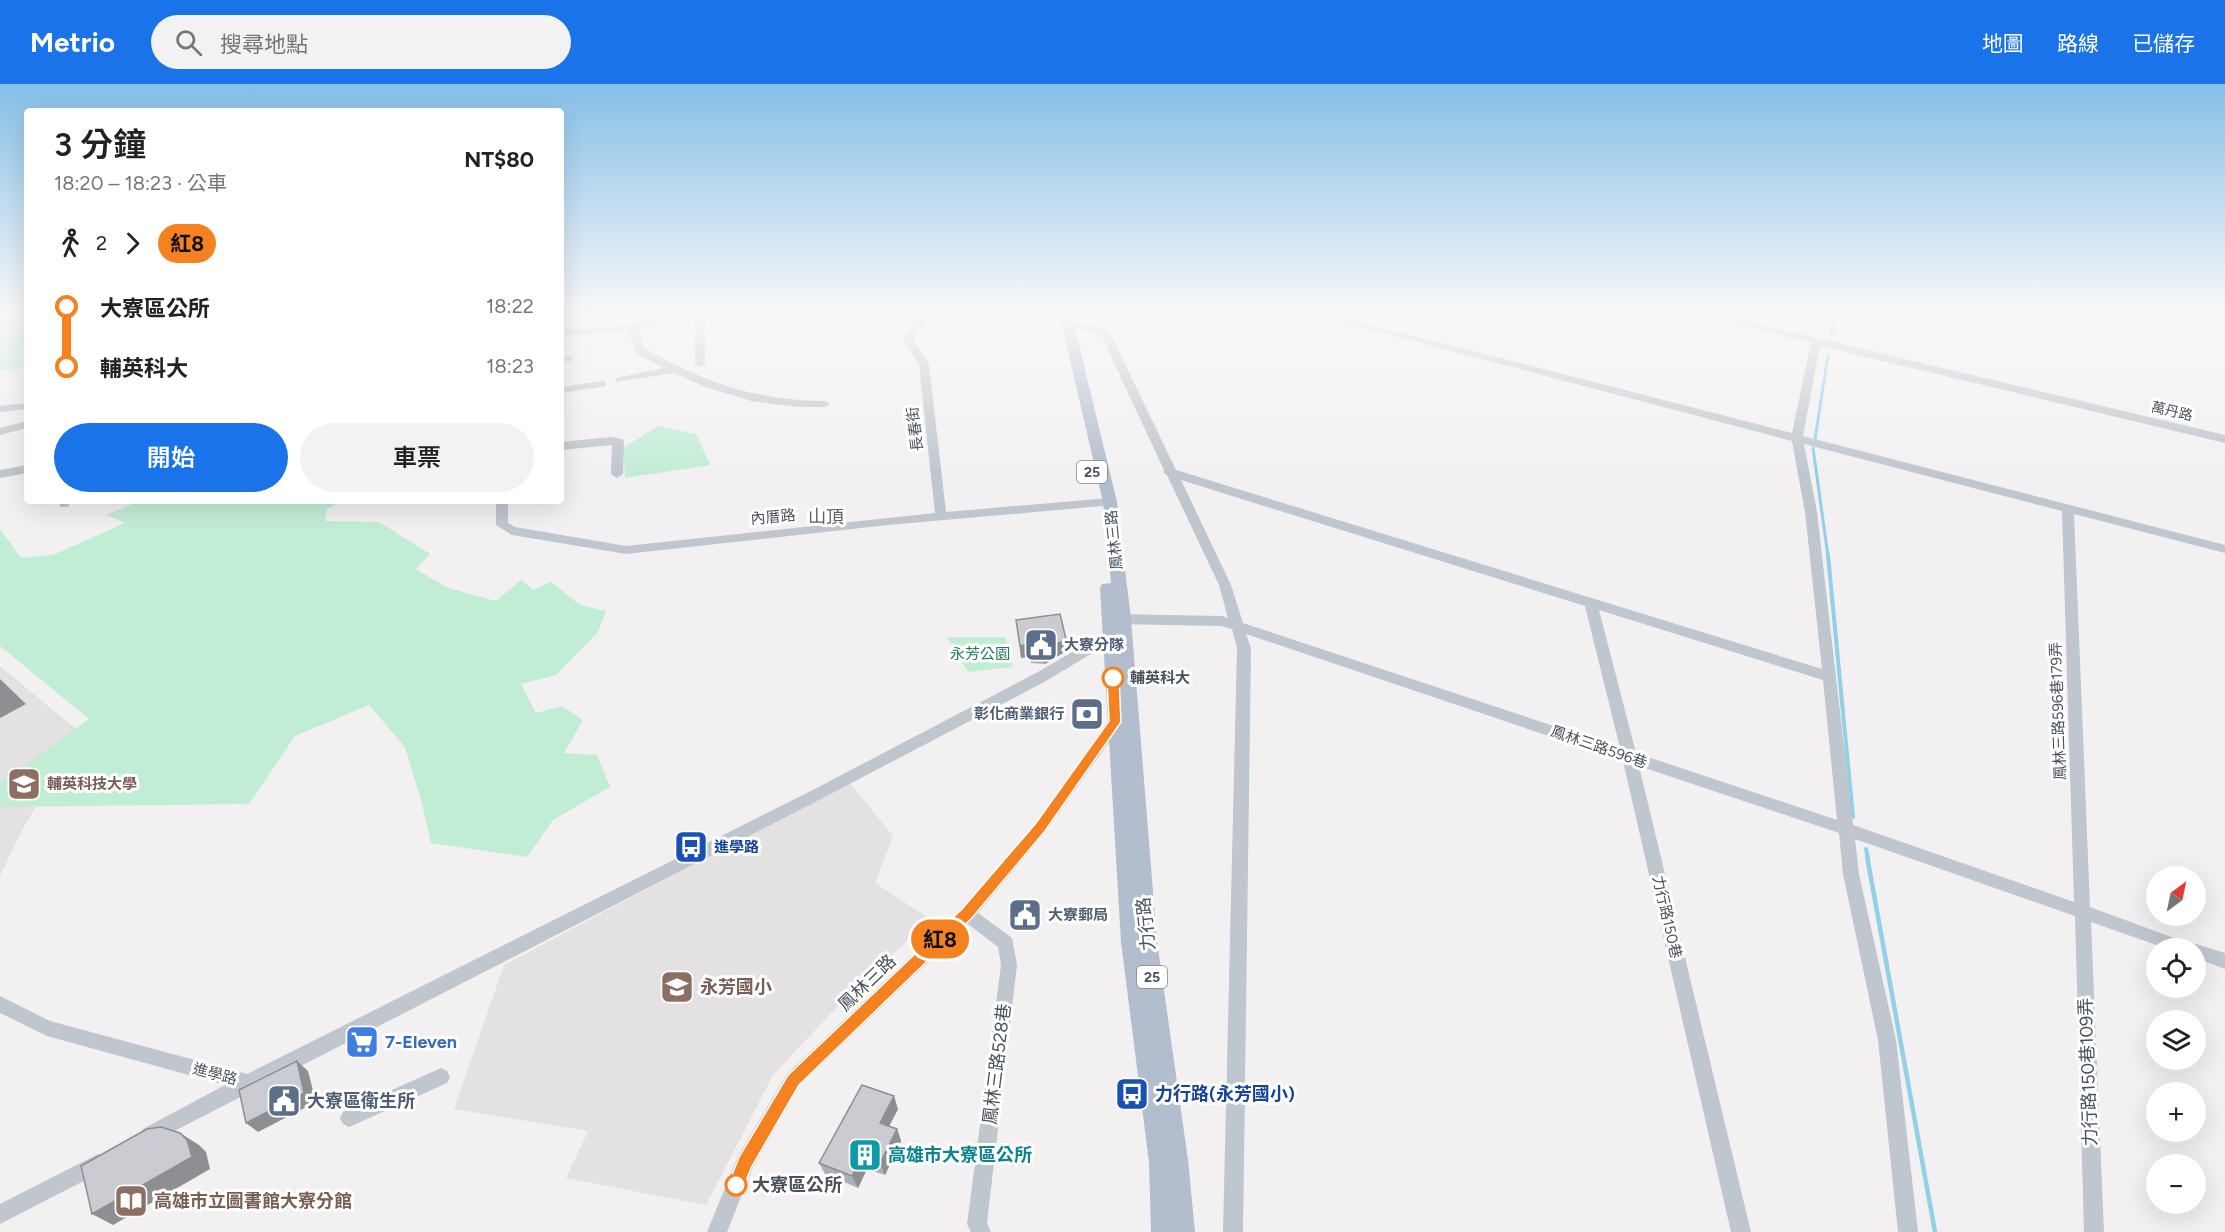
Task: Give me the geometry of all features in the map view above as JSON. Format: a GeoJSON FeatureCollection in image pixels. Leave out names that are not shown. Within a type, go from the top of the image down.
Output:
{"type":"FeatureCollection","features":[{"type":"Feature","properties":{"kind":"main road","name":"鳳林三路"},"geometry":{"type":"LineString","coordinates":[[1068,366],[1104,502]]}},
{"type":"Feature","properties":{"kind":"main road","name":"鳳林三路"},"geometry":{"type":"LineString","coordinates":[[1076,366],[1104,502],[1118,627],[1122,722]]}},
{"type":"Feature","properties":{"kind":"main road","name":"力行路"},"geometry":{"type":"LineString","coordinates":[[1122,722],[1131,942],[1160,1162],[1163,1232]]}},
{"type":"Feature","properties":{"kind":"main road","name":"力行路"},"geometry":{"type":"LineString","coordinates":[[1122,722],[1147,941],[1177,1160],[1183,1232]]}},
{"type":"Feature","properties":{"kind":"street"},"geometry":{"type":"LineString","coordinates":[[665,366],[734,394],[789,405],[825,404]]}},
{"type":"Feature","properties":{"kind":"street","name":"長春街"},"geometry":{"type":"LineString","coordinates":[[924,366],[941,517]]}},
{"type":"Feature","properties":{"kind":"street"},"geometry":{"type":"LineString","coordinates":[[1120,366],[1224,585],[1244,648],[1233,1232]]}},
{"type":"Feature","properties":{"kind":"street"},"geometry":{"type":"LineString","coordinates":[[1516,366],[2225,549]]}},
{"type":"Feature","properties":{"kind":"street"},"geometry":{"type":"LineString","coordinates":[[1811,366],[1797,438],[1811,512],[1851,874],[1887,1040],[1908,1232]]}},
{"type":"Feature","properties":{"kind":"street","name":"萬丹路"},"geometry":{"type":"LineString","coordinates":[[1915,366],[2225,439]]}},
{"type":"Feature","properties":{"kind":"street"},"geometry":{"type":"LineString","coordinates":[[620,380],[672,370]]}},
{"type":"Feature","properties":{"kind":"street"},"geometry":{"type":"LineString","coordinates":[[564,390],[602,384]]}},
{"type":"Feature","properties":{"kind":"street"},"geometry":{"type":"LineString","coordinates":[[0,421],[1,409],[24,406]]}},
{"type":"Feature","properties":{"kind":"street"},"geometry":{"type":"LineString","coordinates":[[0,432],[24,424]]}},
{"type":"Feature","properties":{"kind":"street"},"geometry":{"type":"LineString","coordinates":[[564,446],[618,442],[617,474]]}},
{"type":"Feature","properties":{"kind":"street"},"geometry":{"type":"LineString","coordinates":[[0,474],[24,470]]}},
{"type":"Feature","properties":{"kind":"street"},"geometry":{"type":"LineString","coordinates":[[1169,472],[1830,677]]}},
{"type":"Feature","properties":{"kind":"street","name":"內厝路"},"geometry":{"type":"LineString","coordinates":[[502,504],[502,525],[512,531],[626,550],[1104,502]]}},
{"type":"Feature","properties":{"kind":"street","name":"鳳林三路596巷179弄"},"geometry":{"type":"LineString","coordinates":[[2067,509],[2081,911]]}},
{"type":"Feature","properties":{"kind":"street","name":"力行路150巷"},"geometry":{"type":"LineString","coordinates":[[1591,603],[1630,758],[1741,1232]]}},
{"type":"Feature","properties":{"kind":"street","name":"鳳林三路596巷"},"geometry":{"type":"LineString","coordinates":[[1118,627],[1222,621],[1845,829],[2158,938]]}},
{"type":"Feature","properties":{"kind":"street","name":"進學路"},"geometry":{"type":"LineString","coordinates":[[0,1004],[47,1028],[248,1083],[803,801],[1041,677],[1118,627]]}},
{"type":"Feature","properties":{"kind":"street","name":"鳳林三路"},"geometry":{"type":"LineString","coordinates":[[717,1232],[745,1163],[793,1080],[967,914],[1041,827],[1122,722]]}},
{"type":"Feature","properties":{"kind":"street","name":"力行路150巷109弄"},"geometry":{"type":"LineString","coordinates":[[2081,911],[2094,1232]]}},
{"type":"Feature","properties":{"kind":"street","name":"鳳林三路528巷"},"geometry":{"type":"LineString","coordinates":[[967,914],[1006,944],[1009,965],[977,1224],[981,1232]]}},
{"type":"Feature","properties":{"kind":"street"},"geometry":{"type":"LineString","coordinates":[[2206,955],[2225,962]]}},
{"type":"Feature","properties":{"kind":"street"},"geometry":{"type":"LineString","coordinates":[[349,1118],[441,1077]]}},
{"type":"Feature","properties":{"kind":"street"},"geometry":{"type":"LineString","coordinates":[[134,1143],[248,1083]]}},
{"type":"Feature","properties":{"kind":"street"},"geometry":{"type":"LineString","coordinates":[[0,1214],[114,1154]]}},
{"type":"Feature","properties":{"kind":"shaded area","name":"輔英科技大學"},"geometry":{"type":"Polygon","coordinates":[[[0,666],[78,731],[19,836],[0,876],[0,666]]]}},
{"type":"Feature","properties":{"kind":"shaded area","name":"永芳國小"},"geometry":{"type":"Polygon","coordinates":[[[849,782],[893,836],[875,883],[930,919],[834,1010],[773,1075],[706,1205],[566,1178],[588,1131],[454,1109],[504,965],[849,782]]]}},
{"type":"Feature","properties":{"kind":"green space"},"geometry":{"type":"Polygon","coordinates":[[[0,366],[24,366],[24,368],[0,370],[0,366]]]}},
{"type":"Feature","properties":{"kind":"green space"},"geometry":{"type":"Polygon","coordinates":[[[658,426],[696,434],[710,465],[625,478],[623,448],[658,426]]]}},
{"type":"Feature","properties":{"kind":"green space"},"geometry":{"type":"Polygon","coordinates":[[[132,504],[337,504],[327,509],[325,521],[379,522],[430,554],[416,569],[448,588],[496,601],[521,580],[533,590],[551,582],[580,605],[606,611],[598,632],[556,675],[521,684],[536,713],[562,706],[583,720],[564,753],[597,755],[610,787],[553,820],[527,857],[431,843],[405,747],[369,705],[295,736],[249,804],[0,807],[0,783],[89,719],[0,646],[0,529],[21,558],[53,555],[125,523],[106,515],[132,504]]]}},
{"type":"Feature","properties":{"kind":"green space","name":"永芳公園"},"geometry":{"type":"Polygon","coordinates":[[[947,637],[1005,637],[1013,667],[968,672],[947,637]]]}},
{"type":"Feature","properties":{"kind":"building"},"geometry":{"type":"Polygon","coordinates":[[[1060,614],[1066,639],[1044,651],[1030,651],[1029,644],[1020,646],[1016,620],[1060,614]]]}},
{"type":"Feature","properties":{"kind":"building"},"geometry":{"type":"Polygon","coordinates":[[[297,1061],[304,1093],[246,1123],[239,1090],[297,1061]]]}},
{"type":"Feature","properties":{"kind":"building","name":"高雄市大寮區公所"},"geometry":{"type":"Polygon","coordinates":[[[862,1085],[894,1096],[880,1123],[897,1129],[880,1163],[862,1157],[852,1176],[819,1163],[862,1085]]]}},
{"type":"Feature","properties":{"kind":"building"},"geometry":{"type":"Polygon","coordinates":[[[161,1127],[180,1133],[187,1140],[192,1157],[92,1214],[81,1166],[147,1129],[161,1127]]]}},
{"type":"Feature","properties":{"kind":"waterway"},"geometry":{"type":"LineString","coordinates":[[1815,439],[1826,366]]}},
{"type":"Feature","properties":{"kind":"waterway"},"geometry":{"type":"LineString","coordinates":[[1813,448],[1828,556]]}},
{"type":"Feature","properties":{"kind":"waterway"},"geometry":{"type":"LineString","coordinates":[[1828,555],[1853,817]]}},
{"type":"Feature","properties":{"kind":"waterway"},"geometry":{"type":"LineString","coordinates":[[1866,849],[1868,858]]}},
{"type":"Feature","properties":{"kind":"waterway"},"geometry":{"type":"LineString","coordinates":[[1867,856],[1935,1232]]}},
{"type":"Feature","properties":{"kind":"bus line","name":"紅8"},"geometry":{"type":"LineString","coordinates":[[736,1185],[745,1163],[793,1080],[967,914],[1041,827],[1115,722],[1113,678]]}},
{"type":"Feature","properties":{"kind":"place","name":"大寮分隊"},"geometry":{"type":"Point","coordinates":[1041,645]}},
{"type":"Feature","properties":{"kind":"place","name":"輔英科大"},"geometry":{"type":"Point","coordinates":[1113,678]}},
{"type":"Feature","properties":{"kind":"place","name":"彰化商業銀行"},"geometry":{"type":"Point","coordinates":[1087,714]}},
{"type":"Feature","properties":{"kind":"place","name":"輔英科技大學"},"geometry":{"type":"Point","coordinates":[24,784]}},
{"type":"Feature","properties":{"kind":"place","name":"進學路"},"geometry":{"type":"Point","coordinates":[691,847]}},
{"type":"Feature","properties":{"kind":"place","name":"大寮郵局"},"geometry":{"type":"Point","coordinates":[1025,915]}},
{"type":"Feature","properties":{"kind":"place","name":"永芳國小"},"geometry":{"type":"Point","coordinates":[677,987]}},
{"type":"Feature","properties":{"kind":"place","name":"7-Eleven"},"geometry":{"type":"Point","coordinates":[362,1042]}},
{"type":"Feature","properties":{"kind":"place","name":"力行路(永芳國小)"},"geometry":{"type":"Point","coordinates":[1132,1094]}},
{"type":"Feature","properties":{"kind":"place","name":"大寮區衛生所"},"geometry":{"type":"Point","coordinates":[284,1101]}},
{"type":"Feature","properties":{"kind":"place","name":"高雄市大寮區公所"},"geometry":{"type":"Point","coordinates":[865,1155]}},
{"type":"Feature","properties":{"kind":"place","name":"大寮區公所"},"geometry":{"type":"Point","coordinates":[736,1185]}},
{"type":"Feature","properties":{"kind":"place","name":"高雄市立圖書館大寮分館"},"geometry":{"type":"Point","coordinates":[131,1201]}},
{"type":"Feature","properties":{"kind":"district","name":"山頂"},"geometry":{"type":"Point","coordinates":[826,517]}}]}
